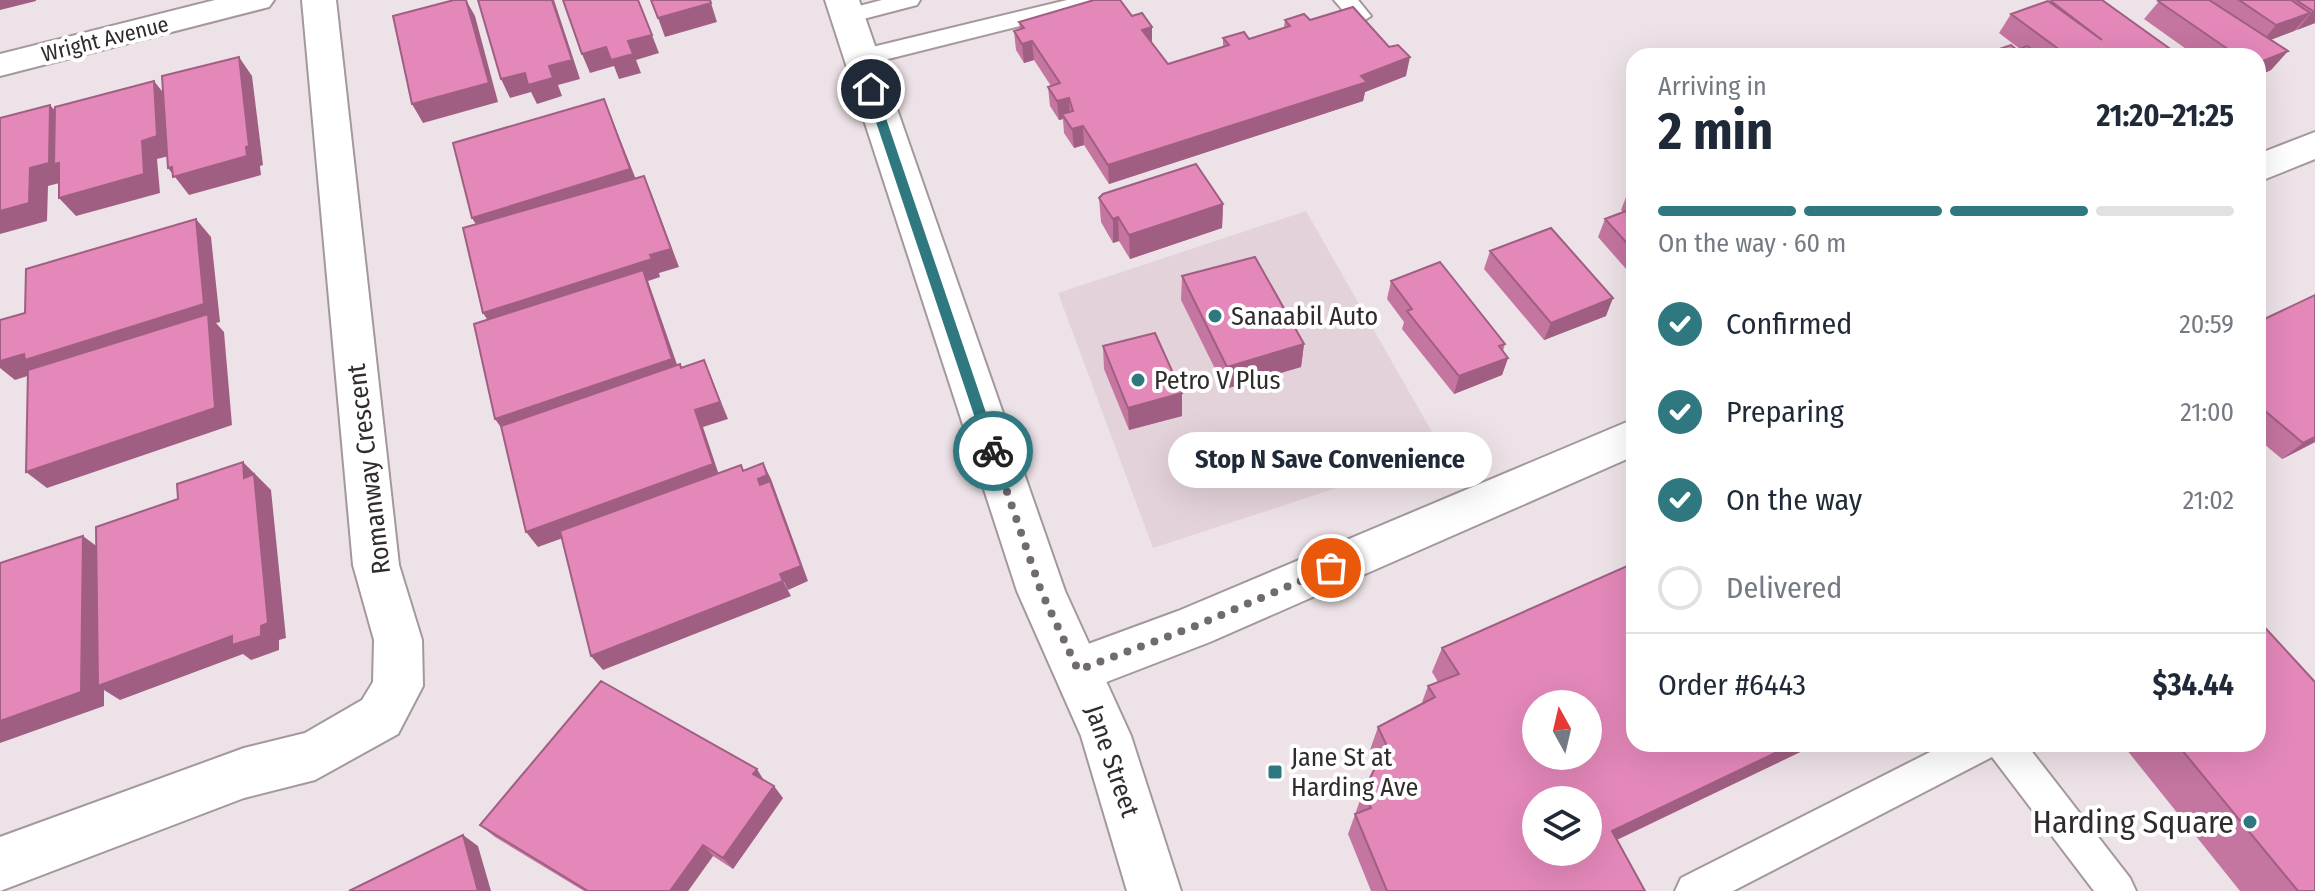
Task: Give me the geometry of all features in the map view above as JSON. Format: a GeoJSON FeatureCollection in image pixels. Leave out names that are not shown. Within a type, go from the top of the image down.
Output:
{"type":"FeatureCollection","features":[{"type":"Feature","properties":{"kind":"street","name":"Wright Avenue"},"geometry":{"type":"LineString","coordinates":[[0,65],[257,0]]}},
{"type":"Feature","properties":{"kind":"street","name":"Romanway Crescent"},"geometry":{"type":"LineString","coordinates":[[0,864],[244,773],[315,755],[380,717],[398,686],[398,640],[376,565],[319,0]]}},
{"type":"Feature","properties":{"kind":"street","name":"Jane Street"},"geometry":{"type":"LineString","coordinates":[[845,8],[1041,591],[1106,736],[1154,891]]}},
{"type":"Feature","properties":{"kind":"street"},"geometry":{"type":"LineString","coordinates":[[2266,166],[2315,145]]}},
{"type":"Feature","properties":{"kind":"street"},"geometry":{"type":"LineString","coordinates":[[1078,670],[1193,627],[1626,440]]}},
{"type":"Feature","properties":{"kind":"lane"},"geometry":{"type":"LineString","coordinates":[[845,8],[909,0]]}},
{"type":"Feature","properties":{"kind":"lane"},"geometry":{"type":"LineString","coordinates":[[860,58],[1096,0]]}},
{"type":"Feature","properties":{"kind":"lane"},"geometry":{"type":"LineString","coordinates":[[1694,891],[1966,752]]}},
{"type":"Feature","properties":{"kind":"lane"},"geometry":{"type":"LineString","coordinates":[[2010,752],[2117,891]]}},
{"type":"Feature","properties":{"kind":"shaded area"},"geometry":{"type":"Polygon","coordinates":[[[1306,211],[1444,453],[1153,548],[1058,293],[1306,211]]]}},
{"type":"Feature","properties":{"kind":"building"},"geometry":{"type":"Polygon","coordinates":[[[454,0],[466,0],[489,83],[412,104],[393,16],[454,0]]]}},
{"type":"Feature","properties":{"kind":"building"},"geometry":{"type":"Polygon","coordinates":[[[478,0],[552,0],[572,60],[549,66],[553,78],[528,85],[525,73],[501,79],[478,0]]]}},
{"type":"Feature","properties":{"kind":"building"},"geometry":{"type":"Polygon","coordinates":[[[563,0],[638,0],[652,35],[628,41],[633,54],[611,60],[606,47],[582,54],[563,0]]]}},
{"type":"Feature","properties":{"kind":"building"},"geometry":{"type":"Polygon","coordinates":[[[651,0],[710,0],[711,3],[658,18],[651,0]]]}},
{"type":"Feature","properties":{"kind":"building"},"geometry":{"type":"Polygon","coordinates":[[[1094,0],[1120,0],[1132,16],[1142,13],[1152,27],[1142,30],[1168,64],[1229,45],[1223,38],[1244,32],[1249,39],[1290,26],[1285,20],[1304,14],[1310,20],[1353,7],[1389,47],[1398,45],[1410,57],[1361,76],[1367,82],[1108,165],[1083,126],[1072,129],[1062,114],[1073,111],[1069,98],[1057,101],[1048,87],[1060,83],[1032,41],[1022,44],[1014,31],[1024,28],[1019,22],[1094,0]]]}},
{"type":"Feature","properties":{"kind":"building"},"geometry":{"type":"Polygon","coordinates":[[[2102,0],[2169,48],[2057,48],[2011,14],[2048,1],[2102,40],[2051,1],[2102,0]]]}},
{"type":"Feature","properties":{"kind":"building"},"geometry":{"type":"Polygon","coordinates":[[[2209,0],[2288,51],[2266,60],[2266,48],[2226,48],[2158,1],[2209,0]]]}},
{"type":"Feature","properties":{"kind":"building"},"geometry":{"type":"Polygon","coordinates":[[[2239,0],[2291,0],[2310,13],[2276,25],[2239,0]]]}},
{"type":"Feature","properties":{"kind":"building"},"geometry":{"type":"Polygon","coordinates":[[[2296,0],[2315,0],[2315,11],[2313,11],[2296,0]]]}},
{"type":"Feature","properties":{"kind":"building"},"geometry":{"type":"Polygon","coordinates":[[[239,57],[249,146],[246,147],[247,156],[173,177],[172,167],[168,168],[162,76],[239,57]]]}},
{"type":"Feature","properties":{"kind":"building"},"geometry":{"type":"Polygon","coordinates":[[[154,81],[157,136],[142,141],[144,174],[59,198],[59,163],[54,164],[55,107],[154,81]]]}},
{"type":"Feature","properties":{"kind":"building"},"geometry":{"type":"Polygon","coordinates":[[[604,99],[630,169],[472,218],[453,143],[604,99]]]}},
{"type":"Feature","properties":{"kind":"building"},"geometry":{"type":"Polygon","coordinates":[[[50,105],[49,163],[30,168],[29,203],[0,211],[0,118],[50,105]]]}},
{"type":"Feature","properties":{"kind":"building"},"geometry":{"type":"Polygon","coordinates":[[[1196,164],[1223,204],[1129,235],[1118,217],[1113,219],[1099,198],[1103,194],[1196,164]]]}},
{"type":"Feature","properties":{"kind":"building"},"geometry":{"type":"Polygon","coordinates":[[[644,176],[671,249],[650,255],[652,259],[483,313],[463,228],[644,176]]]}},
{"type":"Feature","properties":{"kind":"building"},"geometry":{"type":"Polygon","coordinates":[[[1626,211],[1626,242],[1605,219],[1626,211]]]}},
{"type":"Feature","properties":{"kind":"building"},"geometry":{"type":"Polygon","coordinates":[[[196,219],[204,304],[25,360],[24,354],[0,361],[0,320],[25,313],[26,269],[196,219]]]}},
{"type":"Feature","properties":{"kind":"building"},"geometry":{"type":"Polygon","coordinates":[[[1551,228],[1613,298],[1551,323],[1490,251],[1551,228]]]}},
{"type":"Feature","properties":{"kind":"building"},"geometry":{"type":"Polygon","coordinates":[[[1255,257],[1304,344],[1227,367],[1182,276],[1255,257]]]}},
{"type":"Feature","properties":{"kind":"building"},"geometry":{"type":"Polygon","coordinates":[[[1440,262],[1505,344],[1499,346],[1508,358],[1459,376],[1407,311],[1412,309],[1391,281],[1440,262]]]}},
{"type":"Feature","properties":{"kind":"building"},"geometry":{"type":"Polygon","coordinates":[[[643,270],[672,359],[495,419],[474,324],[643,270]]]}},
{"type":"Feature","properties":{"kind":"building"},"geometry":{"type":"Polygon","coordinates":[[[2315,295],[2315,437],[2303,443],[2266,412],[2266,318],[2315,295]]]}},
{"type":"Feature","properties":{"kind":"building"},"geometry":{"type":"Polygon","coordinates":[[[208,314],[215,408],[26,472],[28,370],[208,314]]]}},
{"type":"Feature","properties":{"kind":"building"},"geometry":{"type":"Polygon","coordinates":[[[1155,333],[1182,393],[1128,408],[1103,346],[1155,333]]]}},
{"type":"Feature","properties":{"kind":"building"},"geometry":{"type":"Polygon","coordinates":[[[704,360],[720,402],[695,410],[713,464],[526,532],[501,426],[680,364],[681,368],[704,360]]]}},
{"type":"Feature","properties":{"kind":"building"},"geometry":{"type":"Polygon","coordinates":[[[243,462],[244,478],[254,474],[268,623],[261,626],[261,636],[232,645],[232,636],[98,686],[96,527],[178,499],[177,484],[243,462]]]}},
{"type":"Feature","properties":{"kind":"building"},"geometry":{"type":"Polygon","coordinates":[[[763,463],[767,475],[758,479],[760,485],[770,481],[801,566],[780,574],[783,581],[591,656],[560,531],[741,465],[743,471],[763,463]]]}},
{"type":"Feature","properties":{"kind":"building"},"geometry":{"type":"Polygon","coordinates":[[[83,536],[81,692],[0,721],[0,563],[83,536]]]}},
{"type":"Feature","properties":{"kind":"building"},"geometry":{"type":"Polygon","coordinates":[[[1626,567],[1626,752],[1777,752],[1612,831],[1645,891],[1387,891],[1355,814],[1371,808],[1363,792],[1377,764],[1392,757],[1378,727],[1435,697],[1428,686],[1459,674],[1442,648],[1626,567]]]}},
{"type":"Feature","properties":{"kind":"building"},"geometry":{"type":"Polygon","coordinates":[[[2266,629],[2315,682],[2315,891],[2298,891],[2184,752],[2266,752],[2266,629]]]}},
{"type":"Feature","properties":{"kind":"building"},"geometry":{"type":"Polygon","coordinates":[[[601,681],[757,769],[753,774],[774,786],[723,858],[703,845],[670,891],[588,891],[480,825],[601,681]]]}},
{"type":"Feature","properties":{"kind":"building"},"geometry":{"type":"Polygon","coordinates":[[[463,835],[478,891],[349,891],[463,835]]]}},
{"type":"Feature","properties":{"kind":"way so far"},"geometry":{"type":"LineString","coordinates":[[993,451],[1041,591],[1078,670],[1193,627],[1331,568]]}},
{"type":"Feature","properties":{"kind":"place","name":"Sanaabil Auto"},"geometry":{"type":"Point","coordinates":[1215,316]}},
{"type":"Feature","properties":{"kind":"place","name":"Petro V Plus"},"geometry":{"type":"Point","coordinates":[1138,380]}},
{"type":"Feature","properties":{"kind":"place","name":"Stop N Save Convenience"},"geometry":{"type":"Point","coordinates":[1331,568]}},
{"type":"Feature","properties":{"kind":"place","name":"Jane St at Harding Ave"},"geometry":{"type":"Point","coordinates":[1275,772]}},
{"type":"Feature","properties":{"kind":"place","name":"Harding Square"},"geometry":{"type":"Point","coordinates":[2250,822]}},
{"type":"Feature","properties":{"kind":"route"},"geometry":{"type":"LineString","coordinates":[[871,89],[993,451]]}}]}
